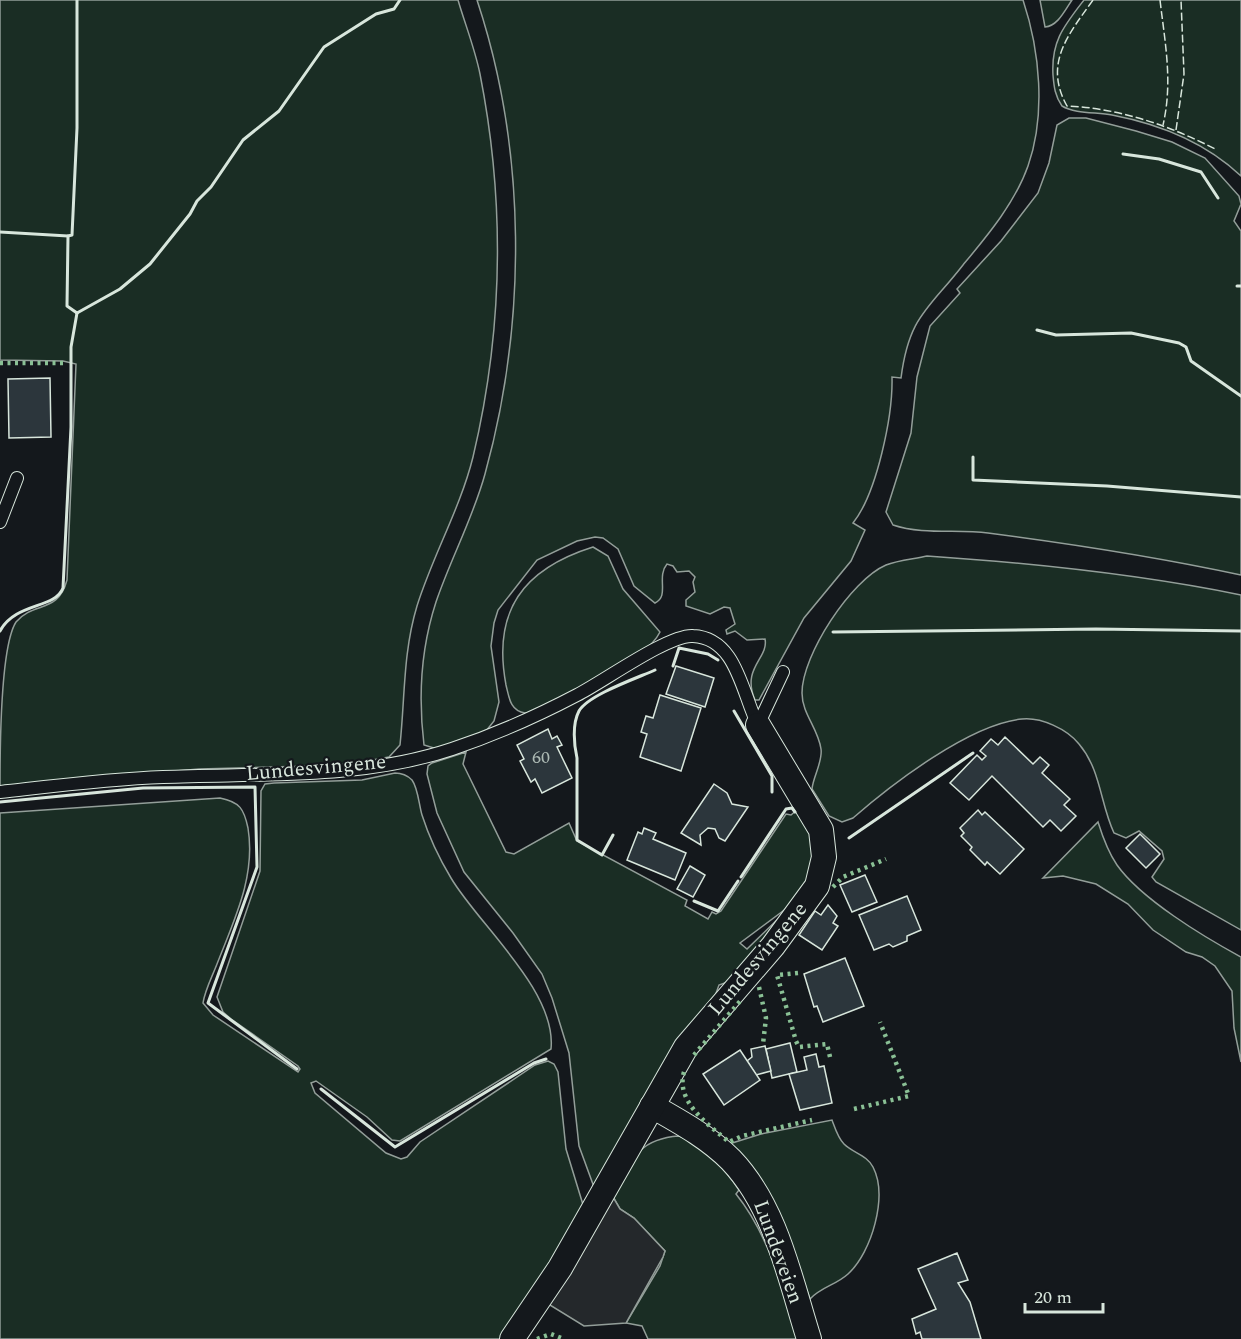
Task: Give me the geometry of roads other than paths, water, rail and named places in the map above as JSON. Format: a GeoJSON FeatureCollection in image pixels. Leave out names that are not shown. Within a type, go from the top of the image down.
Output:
{"type":"FeatureCollection","features":[{"type":"Feature","properties":{"kind":"street","name":"Lundesvingene"},"geometry":{"type":"LineString","coordinates":[[512,1339],[560,1268],[694,1036],[773,946],[810,899],[820,876],[824,841],[821,830],[758,725]]}},
{"type":"Feature","properties":{"kind":"street","name":"Lundeveien"},"geometry":{"type":"LineString","coordinates":[[652,1106],[690,1127],[714,1145],[752,1187],[780,1249],[808,1339]]}},
{"type":"Feature","properties":{"kind":"lane"},"geometry":{"type":"LineString","coordinates":[[0,522],[17,478]]}},
{"type":"Feature","properties":{"kind":"lane","name":"Lundesvingene"},"geometry":{"type":"LineString","coordinates":[[0,792],[124,779],[326,772],[360,769],[436,754],[554,706],[613,676],[667,642],[689,636],[706,638],[721,646],[735,666],[758,725]]}},
{"type":"Feature","properties":{"kind":"lane"},"geometry":{"type":"LineString","coordinates":[[758,725],[769,708],[783,672]]}}]}
